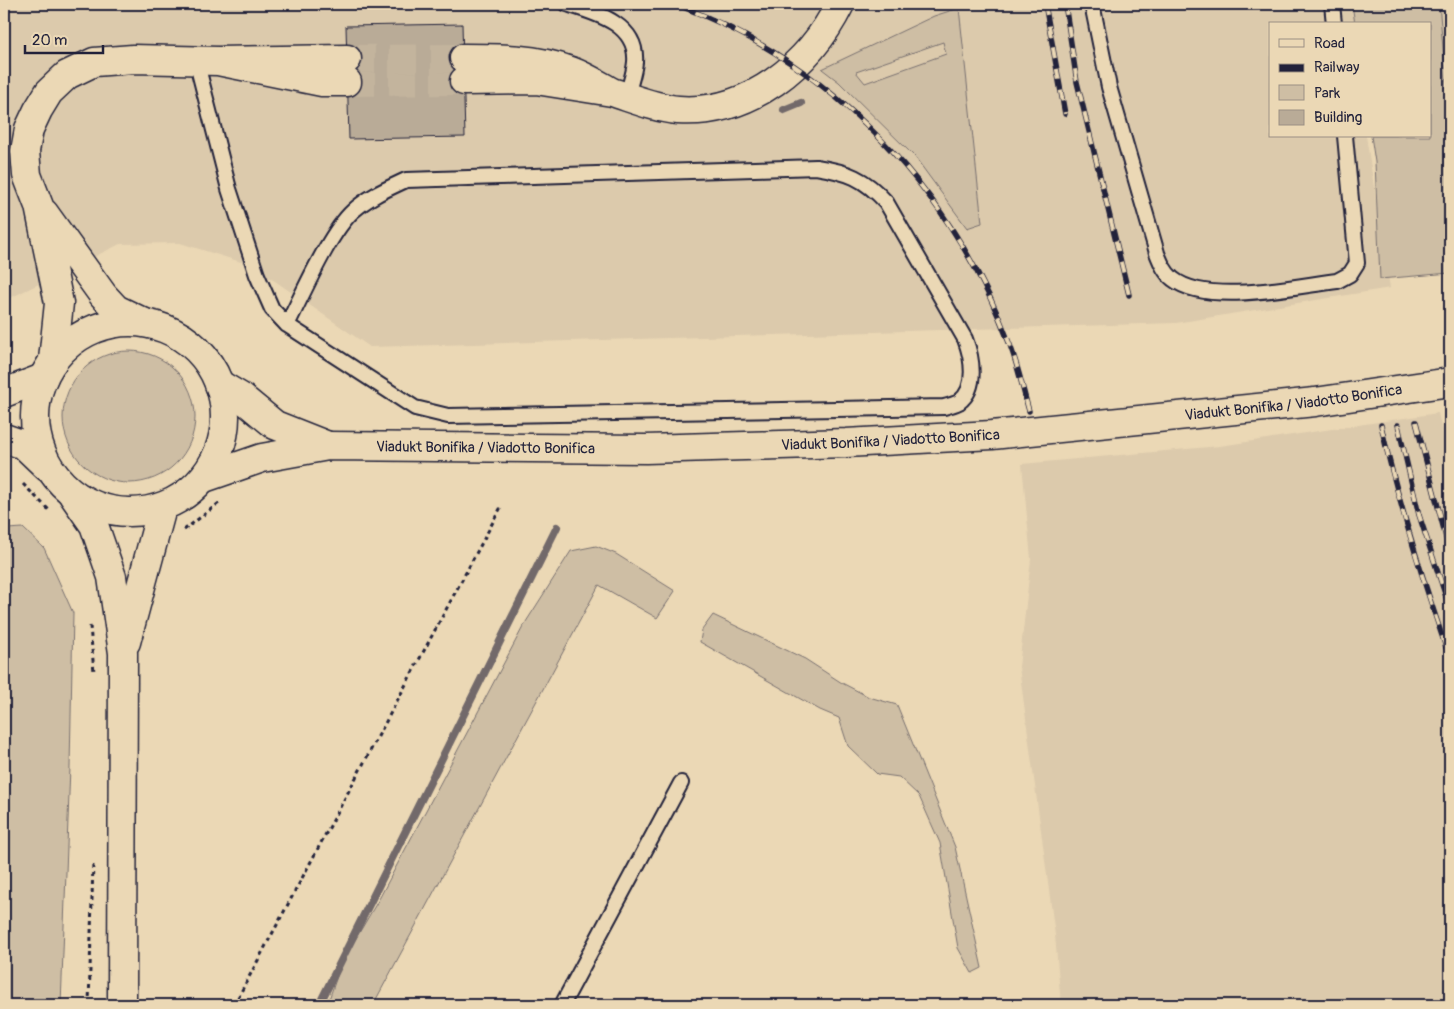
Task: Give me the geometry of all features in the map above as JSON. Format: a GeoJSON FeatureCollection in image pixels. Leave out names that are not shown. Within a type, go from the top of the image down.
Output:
{"type":"FeatureCollection","features":[{"type":"Feature","properties":{"kind":"main road"},"geometry":{"type":"LineString","coordinates":[[464,70],[620,94],[663,108],[678,110],[714,109],[732,104],[780,79],[795,66],[818,39],[840,4]]}},
{"type":"Feature","properties":{"kind":"main road"},"geometry":{"type":"LineString","coordinates":[[51,471],[40,449],[35,425],[36,401],[48,369],[58,303],[39,206],[27,175],[25,151],[29,129],[49,92],[67,76],[94,62],[132,59],[207,60],[347,70]]}},
{"type":"Feature","properties":{"kind":"main road"},"geometry":{"type":"LineString","coordinates":[[39,206],[103,295],[116,309],[143,322],[163,328],[182,337],[192,345],[210,365],[219,384],[225,408],[224,433],[217,457],[204,478],[185,496],[162,508],[139,513],[115,512],[93,505],[72,493]]}},
{"type":"Feature","properties":{"kind":"main road"},"geometry":{"type":"LineString","coordinates":[[4,393],[48,369],[67,345],[84,333],[103,325],[143,322]]}},
{"type":"Feature","properties":{"kind":"main road","name":"Viadukt Bonifika / Viadotto Bonifica"},"geometry":{"type":"LineString","coordinates":[[328,446],[646,449],[846,443],[972,436],[1315,402],[1450,382]]}},
{"type":"Feature","properties":{"kind":"main road"},"geometry":{"type":"LineString","coordinates":[[219,384],[241,397],[275,425],[328,446]]}},
{"type":"Feature","properties":{"kind":"main road"},"geometry":{"type":"LineString","coordinates":[[4,438],[24,445],[72,493],[94,525],[112,577],[123,653],[122,1005]]}},
{"type":"Feature","properties":{"kind":"main road"},"geometry":{"type":"LineString","coordinates":[[204,478],[262,458],[328,446]]}},
{"type":"Feature","properties":{"kind":"main road"},"geometry":{"type":"LineString","coordinates":[[123,653],[162,508]]}},
{"type":"Feature","properties":{"kind":"lane"},"geometry":{"type":"LineString","coordinates":[[567,4],[593,12],[615,22],[627,34],[632,46],[635,62],[620,94]]}},
{"type":"Feature","properties":{"kind":"lane"},"geometry":{"type":"LineString","coordinates":[[1092,4],[1109,88],[1157,254],[1163,267],[1174,280],[1212,293],[1234,294],[1337,281],[1350,274],[1357,263],[1345,138]]}},
{"type":"Feature","properties":{"kind":"lane"},"geometry":{"type":"LineString","coordinates":[[1332,4],[1334,22]]}},
{"type":"Feature","properties":{"kind":"lane"},"geometry":{"type":"LineString","coordinates":[[207,60],[229,189],[257,275],[272,309],[287,325],[416,408],[448,416],[944,407],[959,402],[967,391],[972,374],[971,354],[965,339],[886,202],[872,186],[857,177],[837,170],[816,167],[406,180],[375,194],[352,212],[338,230],[287,325]]}},
{"type":"Feature","properties":{"kind":"lane"},"geometry":{"type":"LineString","coordinates":[[562,1005],[681,783]]}},
{"type":"Feature","properties":{"kind":"path"},"geometry":{"type":"LineString","coordinates":[[17,477],[54,514]]}},
{"type":"Feature","properties":{"kind":"path"},"geometry":{"type":"LineString","coordinates":[[181,533],[226,499]]}},
{"type":"Feature","properties":{"kind":"path"},"geometry":{"type":"LineString","coordinates":[[234,1005],[501,507]]}},
{"type":"Feature","properties":{"kind":"path"},"geometry":{"type":"LineString","coordinates":[[90,623],[94,673]]}},
{"type":"Feature","properties":{"kind":"path"},"geometry":{"type":"LineString","coordinates":[[89,1005],[94,859]]}},
{"type":"Feature","properties":{"kind":"shaded area"},"geometry":{"type":"Polygon","coordinates":[[[4,4],[1450,4],[1450,111],[1432,111],[1432,22],[1269,22],[1269,138],[1366,138],[1390,288],[1176,323],[370,347],[275,281],[241,262],[180,243],[120,244],[4,301],[4,4]]]}},
{"type":"Feature","properties":{"kind":"shaded area"},"geometry":{"type":"Polygon","coordinates":[[[1438,413],[1450,466],[1450,1005],[1061,1005],[1055,935],[1019,667],[1031,559],[1022,464],[1220,446],[1438,413]]]}},
{"type":"Feature","properties":{"kind":"green space"},"geometry":{"type":"Polygon","coordinates":[[[1352,4],[1439,4],[1450,125],[1450,273],[1380,279],[1375,162],[1371,138],[1432,138],[1432,22],[1355,22],[1352,4]]]}},
{"type":"Feature","properties":{"kind":"green space"},"geometry":{"type":"Polygon","coordinates":[[[959,8],[982,223],[967,228],[915,157],[839,82],[822,69],[934,16],[959,8]],[[943,42],[856,72],[865,83],[946,54],[943,42]]]}},
{"type":"Feature","properties":{"kind":"green space"},"geometry":{"type":"Polygon","coordinates":[[[129,351],[154,356],[175,371],[190,392],[195,417],[190,442],[175,463],[154,478],[129,483],[104,478],[83,463],[68,442],[63,417],[68,392],[83,371],[104,356],[129,351]]]}},
{"type":"Feature","properties":{"kind":"green space"},"geometry":{"type":"Polygon","coordinates":[[[23,528],[44,548],[73,613],[70,767],[61,1005],[4,1005],[4,532],[7,529],[23,528]]]}},
{"type":"Feature","properties":{"kind":"green space"},"geometry":{"type":"Polygon","coordinates":[[[596,546],[616,554],[675,591],[657,618],[599,585],[373,1005],[327,1005],[342,962],[379,899],[524,625],[571,551],[596,546]]]}},
{"type":"Feature","properties":{"kind":"green space"},"geometry":{"type":"Polygon","coordinates":[[[713,615],[805,659],[842,683],[869,697],[897,705],[955,847],[982,968],[972,973],[958,948],[940,843],[919,796],[899,777],[877,774],[848,746],[839,718],[820,710],[700,642],[702,630],[713,615]]]}},
{"type":"Feature","properties":{"kind":"building"},"geometry":{"type":"Polygon","coordinates":[[[462,24],[465,137],[349,139],[346,26],[462,24]]]}},
{"type":"Feature","properties":{"kind":"waterway"},"geometry":{"type":"LineString","coordinates":[[784,110],[801,103]]}},
{"type":"Feature","properties":{"kind":"waterway"},"geometry":{"type":"LineString","coordinates":[[322,1005],[322,999],[557,527]]}},
{"type":"Feature","properties":{"kind":"tunnel"},"geometry":{"type":"LineString","coordinates":[[347,59],[464,58]]}},
{"type":"Feature","properties":{"kind":"tunnel"},"geometry":{"type":"LineString","coordinates":[[347,82],[464,81]]}},
{"type":"Feature","properties":{"kind":"railway"},"geometry":{"type":"LineString","coordinates":[[675,4],[732,29],[785,60],[835,97],[880,138],[920,184],[955,234],[985,288],[1013,353],[1029,411]]}},
{"type":"Feature","properties":{"kind":"railway"},"geometry":{"type":"LineString","coordinates":[[1045,4],[1065,114]]}},
{"type":"Feature","properties":{"kind":"railway"},"geometry":{"type":"LineString","coordinates":[[1065,4],[1077,82],[1129,295]]}},
{"type":"Feature","properties":{"kind":"railway"},"geometry":{"type":"LineString","coordinates":[[1416,422],[1450,553]]}},
{"type":"Feature","properties":{"kind":"railway"},"geometry":{"type":"LineString","coordinates":[[1381,425],[1412,543],[1450,659]]}},
{"type":"Feature","properties":{"kind":"railway"},"geometry":{"type":"LineString","coordinates":[[1398,425],[1419,515],[1450,609]]}}]}
